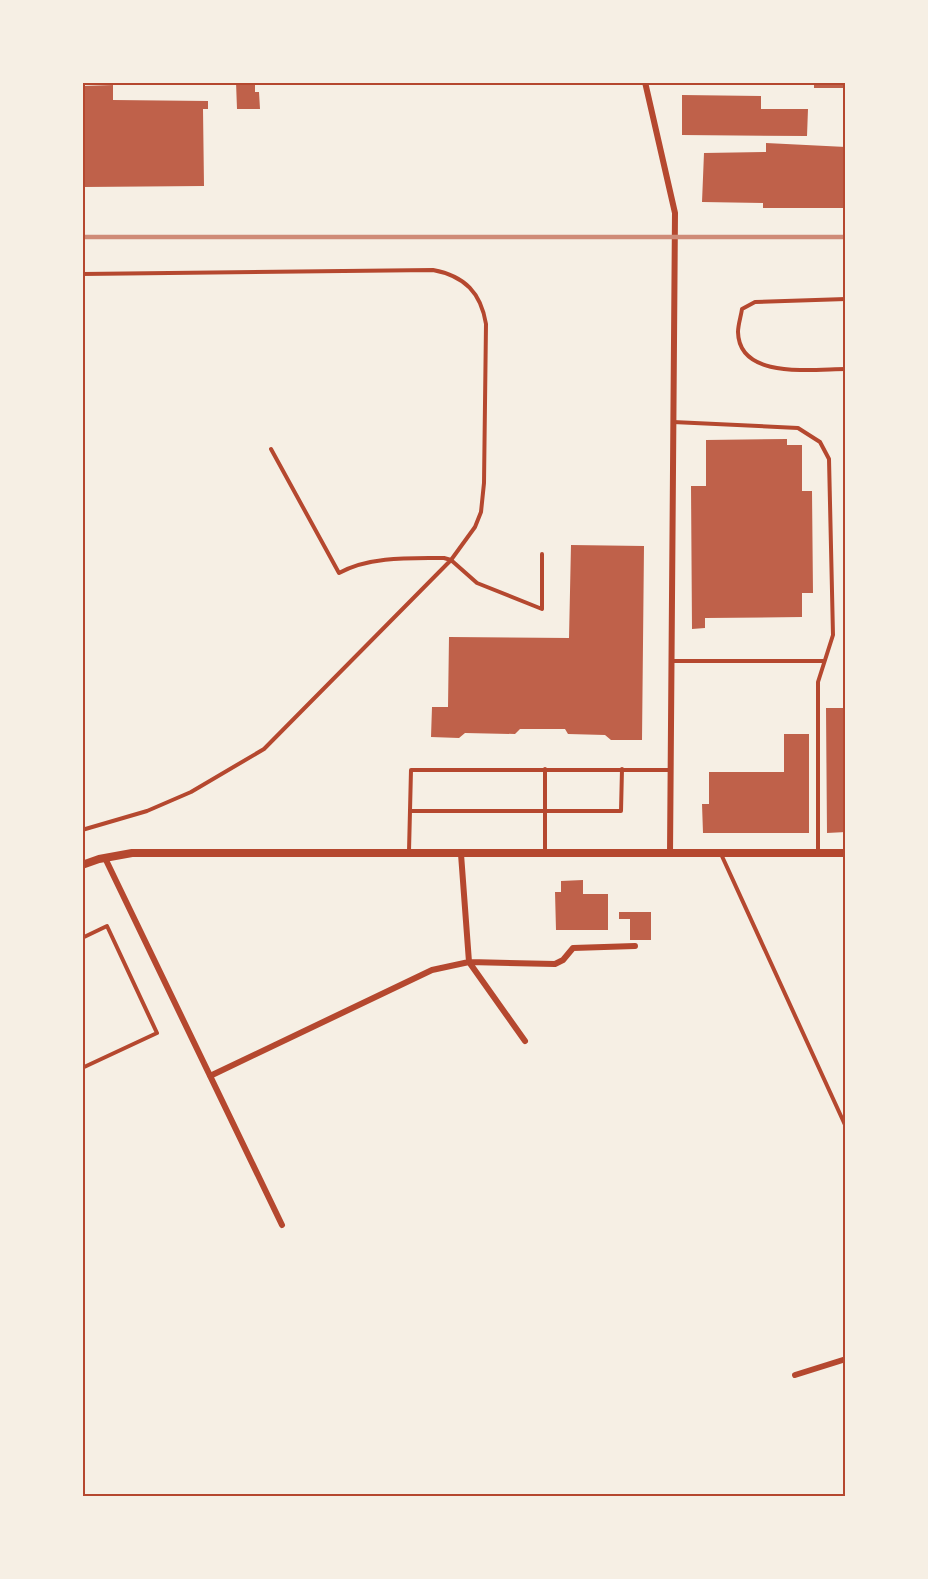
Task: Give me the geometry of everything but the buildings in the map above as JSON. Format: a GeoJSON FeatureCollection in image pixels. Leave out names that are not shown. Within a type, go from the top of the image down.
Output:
{"type":"FeatureCollection","features":[{"type":"Feature","properties":{"kind":"street"},"geometry":{"type":"LineString","coordinates":[[645,82],[675,213],[670,854]]}},
{"type":"Feature","properties":{"kind":"street"},"geometry":{"type":"LineString","coordinates":[[82,865],[132,853],[846,853]]}},
{"type":"Feature","properties":{"kind":"street"},"geometry":{"type":"LineString","coordinates":[[461,854],[469,962],[525,1041]]}},
{"type":"Feature","properties":{"kind":"street"},"geometry":{"type":"LineString","coordinates":[[105,858],[282,1225]]}},
{"type":"Feature","properties":{"kind":"street"},"geometry":{"type":"LineString","coordinates":[[210,1076],[432,970],[469,962],[555,964],[563,960],[573,948],[634,946]]}},
{"type":"Feature","properties":{"kind":"street"},"geometry":{"type":"LineString","coordinates":[[795,1375],[846,1359]]}},
{"type":"Feature","properties":{"kind":"lane"},"geometry":{"type":"LineString","coordinates":[[82,274],[433,270],[453,276],[473,288],[483,306],[486,324],[484,483],[481,512],[475,526],[451,560],[264,749],[191,792],[147,811],[82,830]]}},
{"type":"Feature","properties":{"kind":"lane"},"geometry":{"type":"LineString","coordinates":[[846,299],[755,302],[742,309],[738,332],[742,349],[753,362],[780,369],[846,369]]}},
{"type":"Feature","properties":{"kind":"lane"},"geometry":{"type":"LineString","coordinates":[[673,422],[798,428],[820,442],[828,459],[833,635],[818,682],[818,853]]}},
{"type":"Feature","properties":{"kind":"lane"},"geometry":{"type":"LineString","coordinates":[[271,449],[339,573],[360,565],[396,559],[444,558],[451,560],[477,583],[542,609],[542,554]]}},
{"type":"Feature","properties":{"kind":"lane"},"geometry":{"type":"LineString","coordinates":[[671,661],[824,661]]}},
{"type":"Feature","properties":{"kind":"lane"},"geometry":{"type":"LineString","coordinates":[[545,769],[545,854]]}},
{"type":"Feature","properties":{"kind":"lane"},"geometry":{"type":"LineString","coordinates":[[410,811],[621,811],[622,769]]}},
{"type":"Feature","properties":{"kind":"lane"},"geometry":{"type":"LineString","coordinates":[[409,854],[411,770],[671,770]]}},
{"type":"Feature","properties":{"kind":"lane"},"geometry":{"type":"LineString","coordinates":[[720,854],[846,1127]]}},
{"type":"Feature","properties":{"kind":"lane"},"geometry":{"type":"LineString","coordinates":[[82,938],[107,926],[157,1033],[82,1068]]}},
{"type":"Feature","properties":{"kind":"railway"},"geometry":{"type":"LineString","coordinates":[[82,237],[846,237]]}}]}
